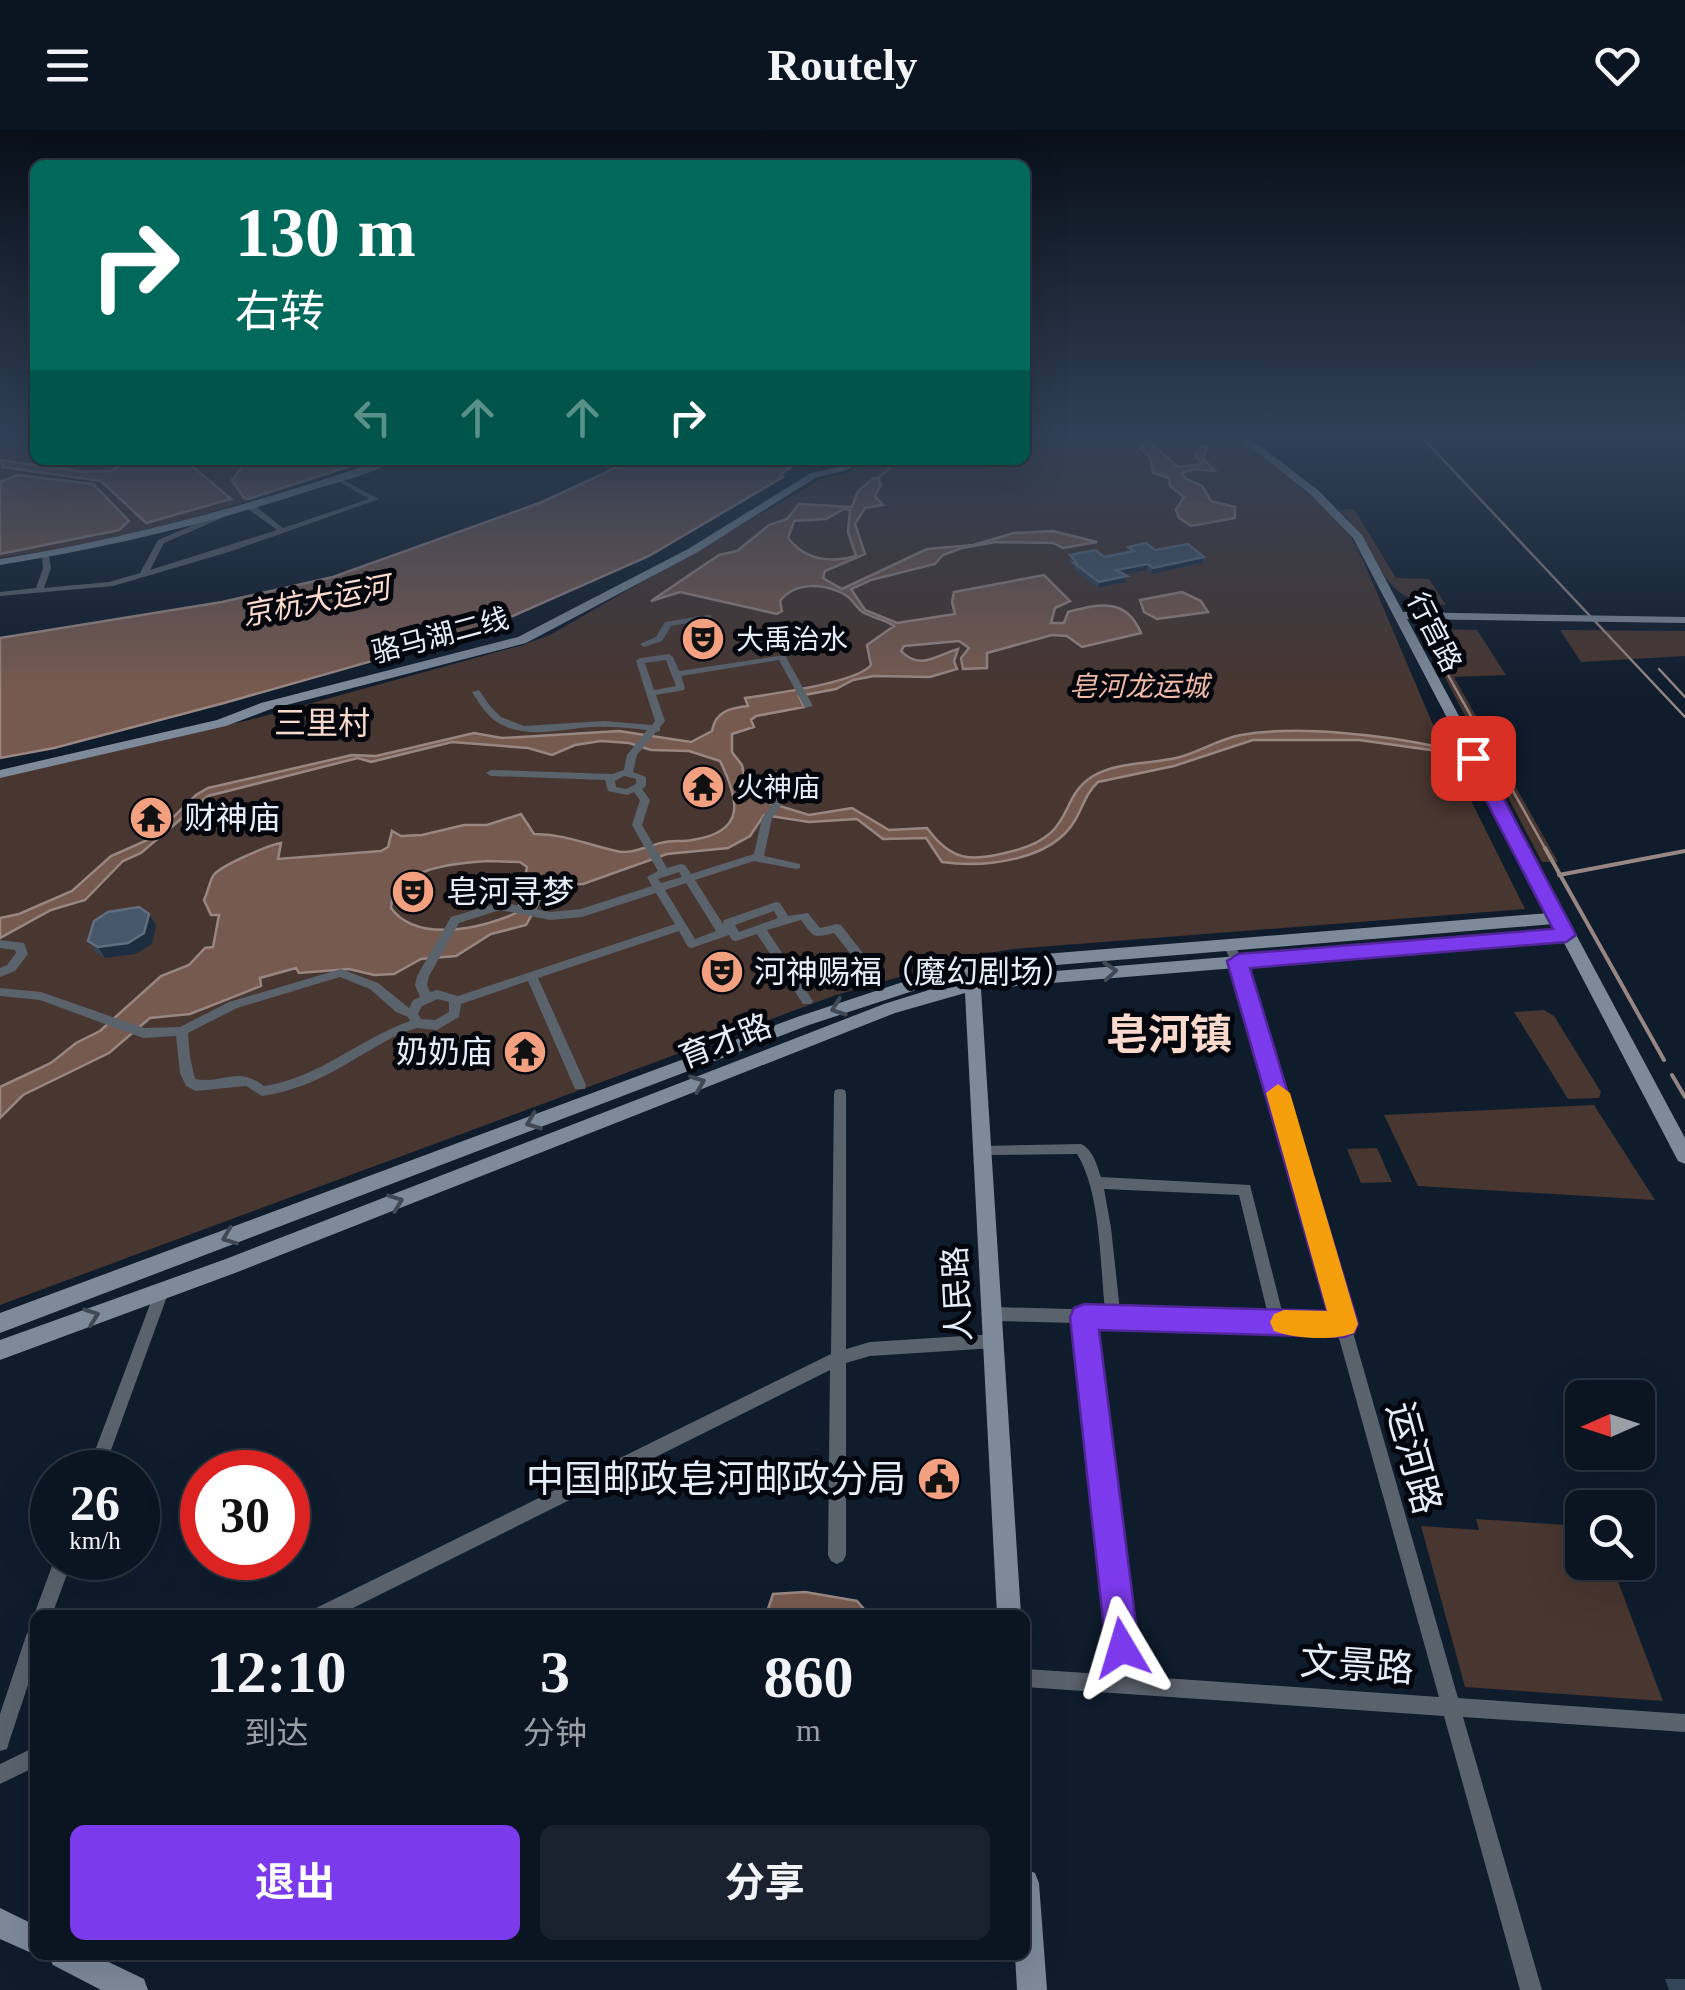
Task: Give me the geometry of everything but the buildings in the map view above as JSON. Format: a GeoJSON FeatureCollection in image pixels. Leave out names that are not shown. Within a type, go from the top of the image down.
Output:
{"type":"FeatureCollection","features":[{"type":"Feature","properties":{"kind":"street"},"geometry":{"type":"LineString","coordinates":[[0,562],[45,556],[200,520]]}},
{"type":"Feature","properties":{"kind":"street"},"geometry":{"type":"LineString","coordinates":[[144,574],[160,542],[215,520]]}},
{"type":"Feature","properties":{"kind":"street"},"geometry":{"type":"LineString","coordinates":[[268,520],[281,530]]}},
{"type":"Feature","properties":{"kind":"street"},"geometry":{"type":"LineString","coordinates":[[0,594],[110,584],[312,520]]}},
{"type":"Feature","properties":{"kind":"street","name":"骆马湖二线"},"geometry":{"type":"LineString","coordinates":[[0,774],[220,723],[266,706],[522,640],[692,550],[740,520]]}},
{"type":"Feature","properties":{"kind":"street","name":"行宫路"},"geometry":{"type":"LineString","coordinates":[[1344,520],[1358,537],[1685,1156]]}},
{"type":"Feature","properties":{"kind":"street"},"geometry":{"type":"LineString","coordinates":[[40,590],[47,568],[45,556]]}},
{"type":"Feature","properties":{"kind":"street"},"geometry":{"type":"LineString","coordinates":[[1385,589],[1411,609],[1461,616]]}},
{"type":"Feature","properties":{"kind":"street"},"geometry":{"type":"LineString","coordinates":[[1398,615],[1685,620]]}},
{"type":"Feature","properties":{"kind":"street"},"geometry":{"type":"LineString","coordinates":[[1415,648],[1414,634],[1422,628],[1461,616]]}},
{"type":"Feature","properties":{"kind":"street"},"geometry":{"type":"LineString","coordinates":[[644,644],[659,639],[668,624],[708,618]]}},
{"type":"Feature","properties":{"kind":"street"},"geometry":{"type":"LineString","coordinates":[[633,632],[651,660]]}},
{"type":"Feature","properties":{"kind":"street"},"geometry":{"type":"LineString","coordinates":[[628,772],[632,755],[660,721],[640,661],[669,657],[681,688],[651,693]]}},
{"type":"Feature","properties":{"kind":"street"},"geometry":{"type":"LineString","coordinates":[[676,674],[782,657],[808,706]]}},
{"type":"Feature","properties":{"kind":"street"},"geometry":{"type":"LineString","coordinates":[[476,692],[492,717],[514,727],[549,729],[613,724],[657,729]]}},
{"type":"Feature","properties":{"kind":"street"},"geometry":{"type":"LineString","coordinates":[[492,774],[614,777],[628,772],[643,780],[638,789],[627,792],[612,790],[609,783],[614,777]]}},
{"type":"Feature","properties":{"kind":"street"},"geometry":{"type":"LineString","coordinates":[[638,789],[645,800],[636,825],[666,872]]}},
{"type":"Feature","properties":{"kind":"street"},"geometry":{"type":"LineString","coordinates":[[759,856],[766,818],[785,794]]}},
{"type":"Feature","properties":{"kind":"street"},"geometry":{"type":"LineString","coordinates":[[426,997],[421,985],[423,976],[455,920],[500,906],[550,916],[573,915],[759,856],[796,866]]}},
{"type":"Feature","properties":{"kind":"street"},"geometry":{"type":"LineString","coordinates":[[728,932],[692,944],[652,877],[681,868],[728,932],[736,937],[804,916],[817,933],[837,928],[858,955]]}},
{"type":"Feature","properties":{"kind":"street"},"geometry":{"type":"LineString","coordinates":[[728,932],[728,923],[776,906],[785,920]]}},
{"type":"Feature","properties":{"kind":"street"},"geometry":{"type":"LineString","coordinates":[[414,1018],[417,1003],[426,997],[444,994],[456,1001],[682,926]]}},
{"type":"Feature","properties":{"kind":"street","name":"育才路"},"geometry":{"type":"LineString","coordinates":[[0,1323],[803,1020],[972,976],[1561,927]]}},
{"type":"Feature","properties":{"kind":"street"},"geometry":{"type":"LineString","coordinates":[[760,929],[806,1000]]}},
{"type":"Feature","properties":{"kind":"street"},"geometry":{"type":"LineString","coordinates":[[0,944],[20,946],[22,954],[11,968],[0,973]]}},
{"type":"Feature","properties":{"kind":"street","name":"运河路"},"geometry":{"type":"LineString","coordinates":[[1234,953],[1344,1324],[1448,1706],[1531,1990]]}},
{"type":"Feature","properties":{"kind":"street"},"geometry":{"type":"LineString","coordinates":[[0,992],[41,996],[143,1034],[182,1031],[233,1004],[341,973],[374,986],[414,1018],[442,1024],[455,1014],[456,1001]]}},
{"type":"Feature","properties":{"kind":"street"},"geometry":{"type":"LineString","coordinates":[[531,976],[580,1085]]}},
{"type":"Feature","properties":{"kind":"street","name":"育才路"},"geometry":{"type":"LineString","coordinates":[[0,1350],[162,1291],[972,976]]}},
{"type":"Feature","properties":{"kind":"street","name":"人民路"},"geometry":{"type":"LineString","coordinates":[[972,976],[1009,1610]]}},
{"type":"Feature","properties":{"kind":"street"},"geometry":{"type":"LineString","coordinates":[[182,1031],[185,1076],[191,1082],[200,1088],[249,1081],[262,1090],[323,1074],[414,1018]]}},
{"type":"Feature","properties":{"kind":"street"},"geometry":{"type":"LineString","coordinates":[[442,1024],[447,1040]]}},
{"type":"Feature","properties":{"kind":"street"},"geometry":{"type":"LineString","coordinates":[[837,1555],[840,1094]]}},
{"type":"Feature","properties":{"kind":"street"},"geometry":{"type":"LineString","coordinates":[[985,1150],[1081,1149],[1092,1162],[1113,1318]]}},
{"type":"Feature","properties":{"kind":"street"},"geometry":{"type":"LineString","coordinates":[[1096,1183],[1245,1189],[1278,1322]]}},
{"type":"Feature","properties":{"kind":"street"},"geometry":{"type":"LineString","coordinates":[[102,1450],[162,1291]]}},
{"type":"Feature","properties":{"kind":"street"},"geometry":{"type":"LineString","coordinates":[[994,1314],[1344,1324]]}},
{"type":"Feature","properties":{"kind":"street"},"geometry":{"type":"LineString","coordinates":[[1084,1317],[1126,1684]]}},
{"type":"Feature","properties":{"kind":"street"},"geometry":{"type":"LineString","coordinates":[[330,1610],[838,1358],[870,1349],[995,1342]]}},
{"type":"Feature","properties":{"kind":"street"},"geometry":{"type":"LineString","coordinates":[[45,1610],[56,1580]]}},
{"type":"Feature","properties":{"kind":"street"},"geometry":{"type":"LineString","coordinates":[[0,1742],[30,1651]]}},
{"type":"Feature","properties":{"kind":"street","name":"文景路"},"geometry":{"type":"LineString","coordinates":[[1030,1678],[1685,1724]]}},
{"type":"Feature","properties":{"kind":"street"},"geometry":{"type":"LineString","coordinates":[[0,1774],[30,1759]]}},
{"type":"Feature","properties":{"kind":"street"},"geometry":{"type":"LineString","coordinates":[[0,1924],[30,1939]]}},
{"type":"Feature","properties":{"kind":"street"},"geometry":{"type":"LineString","coordinates":[[1030,1959],[1032,1990]]}},
{"type":"Feature","properties":{"kind":"street"},"geometry":{"type":"LineString","coordinates":[[73,1960],[133,1990]]}},
{"type":"Feature","properties":{"kind":"green space"},"geometry":{"type":"Polygon","coordinates":[[[0,520],[181,520],[48,551],[0,558],[0,520]]]}},
{"type":"Feature","properties":{"kind":"green space","name":"皂河龙运城"},"geometry":{"type":"Polygon","coordinates":[[[750,520],[1337,520],[1348,531],[1363,560],[1431,720],[1525,909],[976,955],[836,995],[0,1305],[0,777],[249,720],[550,635],[750,520]]]}},
{"type":"Feature","properties":{"kind":"green space"},"geometry":{"type":"Polygon","coordinates":[[[1348,520],[1361,520],[1396,578],[1429,579],[1446,605],[1405,596],[1392,586],[1348,520]]]}},
{"type":"Feature","properties":{"kind":"green space"},"geometry":{"type":"Polygon","coordinates":[[[1433,629],[1477,630],[1506,675],[1454,677],[1558,862],[1542,862],[1440,668],[1427,637],[1433,629]]]}},
{"type":"Feature","properties":{"kind":"green space"},"geometry":{"type":"Polygon","coordinates":[[[1560,630],[1685,631],[1685,656],[1581,662],[1560,630]]]}},
{"type":"Feature","properties":{"kind":"green space"},"geometry":{"type":"Polygon","coordinates":[[[1544,1010],[1554,1016],[1601,1092],[1599,1098],[1568,1099],[1514,1012],[1544,1010]]]}},
{"type":"Feature","properties":{"kind":"green space"},"geometry":{"type":"Polygon","coordinates":[[[1594,1105],[1655,1200],[1418,1186],[1384,1115],[1594,1105]]]}},
{"type":"Feature","properties":{"kind":"green space"},"geometry":{"type":"Polygon","coordinates":[[[1377,1148],[1392,1182],[1361,1183],[1347,1149],[1377,1148]]]}},
{"type":"Feature","properties":{"kind":"green space"},"geometry":{"type":"Polygon","coordinates":[[[1476,1519],[1565,1525],[1565,1580],[1617,1580],[1663,1701],[1465,1687],[1421,1526],[1479,1530],[1476,1519]]]}},
{"type":"Feature","properties":{"kind":"water"},"geometry":{"type":"Polygon","coordinates":[[[0,520],[129,521],[119,530],[0,554],[0,520]]]}},
{"type":"Feature","properties":{"kind":"water","name":"京杭大运河"},"geometry":{"type":"Polygon","coordinates":[[[492,520],[710,520],[649,556],[481,630],[224,703],[54,748],[0,758],[0,638],[222,602],[333,577],[492,520]]]}},
{"type":"Feature","properties":{"kind":"water"},"geometry":{"type":"Polygon","coordinates":[[[785,520],[813,520],[794,521],[788,538],[810,555],[837,559],[856,556],[848,532],[849,520],[858,520],[855,524],[865,554],[825,571],[823,578],[842,589],[927,549],[973,545],[1014,533],[1053,531],[1097,542],[1063,548],[1053,543],[996,542],[962,548],[943,555],[935,564],[851,589],[865,610],[897,623],[955,614],[954,592],[1044,575],[1070,601],[1055,608],[1051,623],[1064,623],[1068,612],[1110,606],[1128,613],[1141,633],[1082,647],[1067,636],[1052,635],[987,653],[987,668],[963,669],[961,658],[969,648],[959,641],[904,646],[901,651],[908,657],[922,661],[958,649],[954,661],[957,669],[930,677],[874,676],[853,680],[836,689],[799,696],[804,707],[756,716],[751,720],[754,727],[732,734],[732,752],[742,765],[746,785],[763,801],[809,815],[852,808],[889,830],[927,828],[954,853],[973,858],[1013,851],[1047,836],[1082,785],[1102,771],[1176,758],[1233,737],[1288,731],[1340,733],[1439,747],[1438,751],[1359,740],[1253,740],[1174,766],[1098,782],[1074,822],[1049,846],[1014,859],[977,864],[942,862],[926,838],[883,839],[857,819],[809,822],[764,815],[750,836],[728,848],[667,854],[583,884],[549,885],[526,925],[491,934],[456,956],[421,959],[394,974],[374,975],[349,969],[299,973],[296,968],[260,978],[261,986],[190,1014],[150,1018],[109,1053],[23,1095],[0,1118],[0,1087],[51,1063],[76,1043],[100,1031],[161,976],[189,965],[205,948],[213,947],[219,915],[211,915],[204,900],[212,879],[224,867],[256,852],[281,843],[278,859],[381,851],[388,847],[392,831],[401,836],[422,835],[464,825],[487,825],[521,814],[534,834],[622,852],[692,840],[722,830],[730,822],[734,801],[720,761],[689,751],[651,750],[601,741],[575,745],[552,755],[528,748],[452,742],[371,762],[358,758],[208,796],[141,853],[123,861],[85,900],[51,910],[0,938],[0,918],[72,891],[111,856],[152,838],[208,788],[352,755],[376,756],[474,733],[502,738],[619,731],[691,742],[712,731],[716,719],[725,712],[748,706],[745,698],[812,687],[863,671],[871,665],[867,645],[894,626],[864,613],[847,596],[830,588],[811,586],[794,590],[780,601],[782,611],[777,614],[680,592],[651,601],[719,555],[737,551],[769,525],[785,520]],[[487,861],[428,870],[402,884],[391,908],[417,926],[434,929],[488,923],[518,912],[527,867],[520,862],[487,861]]]}},
{"type":"Feature","properties":{"kind":"water"},"geometry":{"type":"Polygon","coordinates":[[[1182,520],[1225,520],[1191,526],[1182,520]]]}},
{"type":"Feature","properties":{"kind":"water"},"geometry":{"type":"Polygon","coordinates":[[[1182,592],[1201,601],[1208,612],[1157,619],[1144,612],[1140,600],[1182,592]]]}},
{"type":"Feature","properties":{"kind":"water"},"geometry":{"type":"Polygon","coordinates":[[[805,1592],[857,1601],[865,1610],[768,1610],[773,1594],[805,1592]]]}},
{"type":"Feature","properties":{"kind":"waterway"},"geometry":{"type":"LineString","coordinates":[[1500,520],[1685,717]]}},
{"type":"Feature","properties":{"kind":"waterway"},"geometry":{"type":"LineString","coordinates":[[1659,669],[1685,697]]}},
{"type":"Feature","properties":{"kind":"waterway"},"geometry":{"type":"LineString","coordinates":[[1448,675],[1546,850]]}},
{"type":"Feature","properties":{"kind":"waterway"},"geometry":{"type":"LineString","coordinates":[[1545,848],[1560,875]]}},
{"type":"Feature","properties":{"kind":"waterway"},"geometry":{"type":"LineString","coordinates":[[1560,875],[1685,851]]}},
{"type":"Feature","properties":{"kind":"waterway"},"geometry":{"type":"LineString","coordinates":[[1560,875],[1664,1060]]}},
{"type":"Feature","properties":{"kind":"waterway"},"geometry":{"type":"LineString","coordinates":[[1672,1075],[1685,1097]]}},
{"type":"Feature","properties":{"kind":"slow traffic"},"geometry":{"type":"LineString","coordinates":[[1278,1093],[1344,1324],[1284,1322]]}},
{"type":"Feature","properties":{"kind":"place","name":"大禹治水"},"geometry":{"type":"Point","coordinates":[703,639]}},
{"type":"Feature","properties":{"kind":"place","name":"火神庙"},"geometry":{"type":"Point","coordinates":[703,787]}},
{"type":"Feature","properties":{"kind":"place","name":"财神庙"},"geometry":{"type":"Point","coordinates":[151,818]}},
{"type":"Feature","properties":{"kind":"place","name":"皂河寻梦"},"geometry":{"type":"Point","coordinates":[413,892]}},
{"type":"Feature","properties":{"kind":"place","name":"河神赐福（魔幻剧场）"},"geometry":{"type":"Point","coordinates":[722,972]}},
{"type":"Feature","properties":{"kind":"place","name":"奶奶庙"},"geometry":{"type":"Point","coordinates":[525,1052]}},
{"type":"Feature","properties":{"kind":"place","name":"中国邮政皂河邮政分局"},"geometry":{"type":"Point","coordinates":[939,1479]}},
{"type":"Feature","properties":{"kind":"district","name":"三里村"},"geometry":{"type":"Point","coordinates":[322,723]}},
{"type":"Feature","properties":{"kind":"district","name":"皂河镇"},"geometry":{"type":"Point","coordinates":[1169,1034]}},
{"type":"Feature","properties":{"kind":"route"},"geometry":{"type":"LineString","coordinates":[[1122,1648],[1084,1317],[1344,1324],[1238,961],[1566,935],[1473,758]]}}]}
